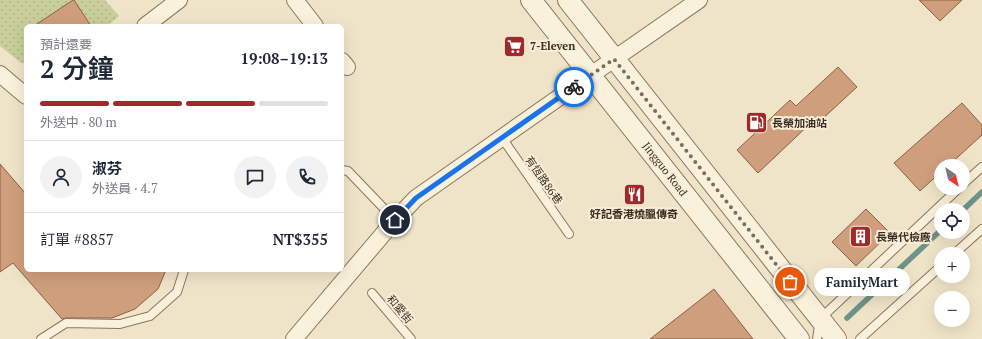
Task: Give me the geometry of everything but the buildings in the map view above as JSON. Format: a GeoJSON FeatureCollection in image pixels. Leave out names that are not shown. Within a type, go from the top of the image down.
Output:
{"type":"FeatureCollection","features":[{"type":"Feature","properties":{"kind":"street"},"geometry":{"type":"LineString","coordinates":[[148,24],[178,0]]}},
{"type":"Feature","properties":{"kind":"street"},"geometry":{"type":"LineString","coordinates":[[295,0],[313,24]]}},
{"type":"Feature","properties":{"kind":"street","name":"Jingguo Road"},"geometry":{"type":"LineString","coordinates":[[531,0],[799,339]]}},
{"type":"Feature","properties":{"kind":"street"},"geometry":{"type":"LineString","coordinates":[[568,0],[836,339]]}},
{"type":"Feature","properties":{"kind":"street"},"geometry":{"type":"LineString","coordinates":[[294,339],[395,220],[416,198],[699,0]]}},
{"type":"Feature","properties":{"kind":"street"},"geometry":{"type":"LineString","coordinates":[[0,74],[24,94]]}},
{"type":"Feature","properties":{"kind":"lane","name":"有恆路86巷"},"geometry":{"type":"LineString","coordinates":[[502,138],[569,234]]}},
{"type":"Feature","properties":{"kind":"lane"},"geometry":{"type":"LineString","coordinates":[[970,178],[982,167]]}},
{"type":"Feature","properties":{"kind":"lane"},"geometry":{"type":"LineString","coordinates":[[344,170],[348,171],[395,220]]}},
{"type":"Feature","properties":{"kind":"lane"},"geometry":{"type":"LineString","coordinates":[[817,339],[820,319],[952,195]]}},
{"type":"Feature","properties":{"kind":"lane"},"geometry":{"type":"LineString","coordinates":[[962,247],[982,229]]}},
{"type":"Feature","properties":{"kind":"lane"},"geometry":{"type":"LineString","coordinates":[[41,339],[66,323],[120,324],[150,316],[177,292],[183,272]]}},
{"type":"Feature","properties":{"kind":"lane"},"geometry":{"type":"LineString","coordinates":[[860,339],[934,272]]}},
{"type":"Feature","properties":{"kind":"lane","name":"和愛街"},"geometry":{"type":"LineString","coordinates":[[372,293],[411,339]]}},
{"type":"Feature","properties":{"kind":"green space"},"geometry":{"type":"Polygon","coordinates":[[[0,0],[105,0],[119,16],[109,24],[24,24],[24,63],[20,62],[0,46],[0,0]]]}},
{"type":"Feature","properties":{"kind":"waterway"},"geometry":{"type":"LineString","coordinates":[[970,203],[982,192]]}},
{"type":"Feature","properties":{"kind":"waterway"},"geometry":{"type":"LineString","coordinates":[[847,318],[934,237]]}},
{"type":"Feature","properties":{"kind":"way so far"},"geometry":{"type":"LineString","coordinates":[[574,87],[614,59],[790,282]]}},
{"type":"Feature","properties":{"kind":"place","name":"7-Eleven"},"geometry":{"type":"Point","coordinates":[515,46]}},
{"type":"Feature","properties":{"kind":"place","name":"長榮加油站"},"geometry":{"type":"Point","coordinates":[756,123]}},
{"type":"Feature","properties":{"kind":"place","name":"好記香港燒臘傳奇"},"geometry":{"type":"Point","coordinates":[634,194]}},
{"type":"Feature","properties":{"kind":"place","name":"長榮代檢廠"},"geometry":{"type":"Point","coordinates":[861,237]}},
{"type":"Feature","properties":{"kind":"place","name":"FamilyMart"},"geometry":{"type":"Point","coordinates":[790,282]}},
{"type":"Feature","properties":{"kind":"route"},"geometry":{"type":"LineString","coordinates":[[395,220],[416,198],[574,87]]}}]}
